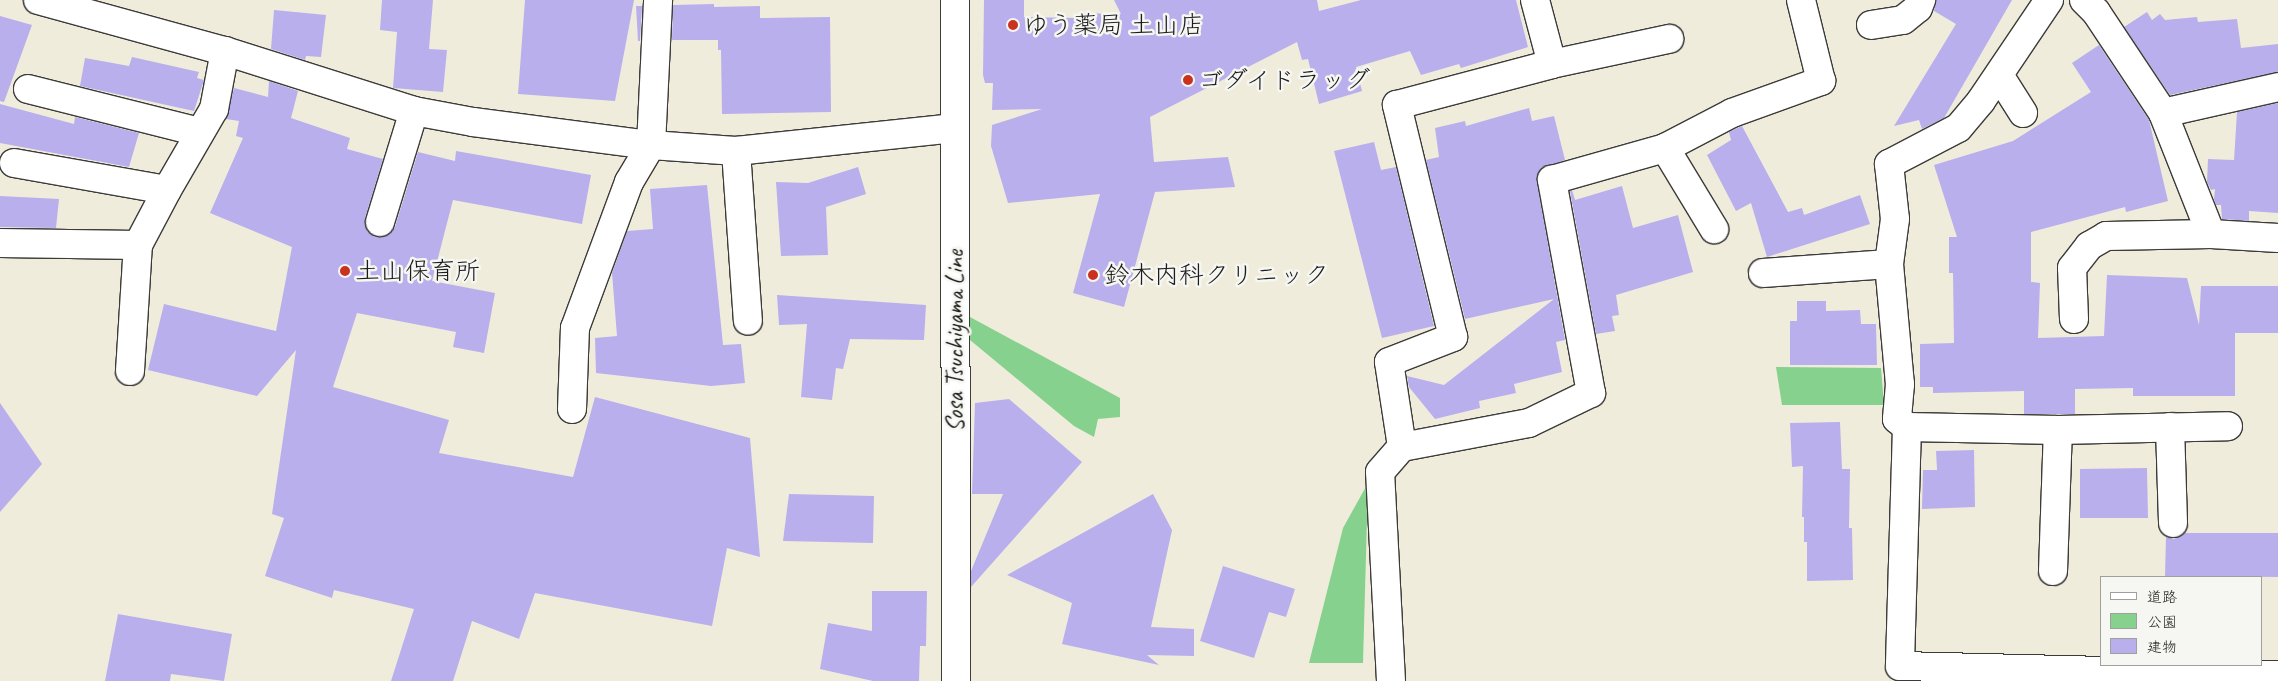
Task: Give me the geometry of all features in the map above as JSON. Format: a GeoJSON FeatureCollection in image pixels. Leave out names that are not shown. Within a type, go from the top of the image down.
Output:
{"type":"FeatureCollection","features":[{"type":"Feature","properties":{"kind":"street"},"geometry":{"type":"LineString","coordinates":[[38,0],[225,51],[414,111],[473,122],[651,145],[736,151],[955,128]]}},
{"type":"Feature","properties":{"kind":"street"},"geometry":{"type":"LineString","coordinates":[[572,410],[575,328],[629,182],[651,145],[658,0]]}},
{"type":"Feature","properties":{"kind":"street","name":"Sosa Tsuchiyama Line"},"geometry":{"type":"LineString","coordinates":[[955,0],[956,681]]}},
{"type":"Feature","properties":{"kind":"street"},"geometry":{"type":"LineString","coordinates":[[1535,0],[1552,64]]}},
{"type":"Feature","properties":{"kind":"street"},"geometry":{"type":"LineString","coordinates":[[1391,681],[1380,472],[1402,447],[1529,423],[1591,393],[1552,180],[1665,148],[1732,112],[1821,81],[1801,0]]}},
{"type":"Feature","properties":{"kind":"street"},"geometry":{"type":"LineString","coordinates":[[1871,25],[1903,20],[1918,8],[1921,0]]}},
{"type":"Feature","properties":{"kind":"street"},"geometry":{"type":"LineString","coordinates":[[2048,0],[1999,75],[1958,128],[1889,164],[1895,219],[1889,264],[1900,384],[1897,419],[1907,427],[2058,430],[2228,426]]}},
{"type":"Feature","properties":{"kind":"street"},"geometry":{"type":"LineString","coordinates":[[2084,0],[2096,12],[2163,113],[2211,234]]}},
{"type":"Feature","properties":{"kind":"street"},"geometry":{"type":"LineString","coordinates":[[1402,447],[1389,362],[1453,337],[1397,105],[1552,64],[1669,39]]}},
{"type":"Feature","properties":{"kind":"street"},"geometry":{"type":"LineString","coordinates":[[130,371],[138,245],[199,132],[214,109],[225,51]]}},
{"type":"Feature","properties":{"kind":"street"},"geometry":{"type":"LineString","coordinates":[[1999,75],[2023,113]]}},
{"type":"Feature","properties":{"kind":"street"},"geometry":{"type":"LineString","coordinates":[[2163,113],[2278,87]]}},
{"type":"Feature","properties":{"kind":"street"},"geometry":{"type":"LineString","coordinates":[[28,89],[199,132]]}},
{"type":"Feature","properties":{"kind":"street"},"geometry":{"type":"LineString","coordinates":[[380,222],[414,111]]}},
{"type":"Feature","properties":{"kind":"street"},"geometry":{"type":"LineString","coordinates":[[1665,148],[1714,229]]}},
{"type":"Feature","properties":{"kind":"street"},"geometry":{"type":"LineString","coordinates":[[736,151],[748,321]]}},
{"type":"Feature","properties":{"kind":"street"},"geometry":{"type":"LineString","coordinates":[[14,163],[167,190]]}},
{"type":"Feature","properties":{"kind":"street"},"geometry":{"type":"LineString","coordinates":[[2074,319],[2072,268],[2089,246],[2106,236],[2211,234],[2278,238]]}},
{"type":"Feature","properties":{"kind":"street"},"geometry":{"type":"LineString","coordinates":[[0,244],[138,245]]}},
{"type":"Feature","properties":{"kind":"street"},"geometry":{"type":"LineString","coordinates":[[1763,274],[1889,264]]}},
{"type":"Feature","properties":{"kind":"street"},"geometry":{"type":"LineString","coordinates":[[1907,427],[1900,666],[1964,674],[2278,675]]}},
{"type":"Feature","properties":{"kind":"street"},"geometry":{"type":"LineString","coordinates":[[2170,427],[2173,523]]}},
{"type":"Feature","properties":{"kind":"street"},"geometry":{"type":"LineString","coordinates":[[2052,571],[2058,430]]}},
{"type":"Feature","properties":{"kind":"green space"},"geometry":{"type":"Polygon","coordinates":[[[970,317],[1120,398],[1120,417],[1098,419],[1094,437],[1074,426],[970,340],[970,317]]]}},
{"type":"Feature","properties":{"kind":"green space"},"geometry":{"type":"Polygon","coordinates":[[[1776,367],[1881,368],[1884,405],[1782,405],[1776,367]]]}},
{"type":"Feature","properties":{"kind":"green space"},"geometry":{"type":"Polygon","coordinates":[[[1368,483],[1363,663],[1309,663],[1343,528],[1368,483]]]}},
{"type":"Feature","properties":{"kind":"building"},"geometry":{"type":"Polygon","coordinates":[[[382,0],[433,0],[429,49],[447,50],[443,92],[393,88],[397,32],[380,30],[382,0]]]}},
{"type":"Feature","properties":{"kind":"building"},"geometry":{"type":"Polygon","coordinates":[[[525,0],[634,0],[615,101],[518,94],[525,0]]]}},
{"type":"Feature","properties":{"kind":"building"},"geometry":{"type":"Polygon","coordinates":[[[984,0],[1024,0],[1024,17],[1080,18],[1079,13],[1121,14],[1114,0],[1317,0],[1319,11],[1361,0],[1516,0],[1528,47],[1461,68],[1459,64],[1421,75],[1410,51],[1356,67],[1362,91],[1319,104],[1308,59],[1302,60],[1297,42],[1150,117],[1154,162],[1228,157],[1235,187],[1155,192],[1124,307],[1073,293],[1100,194],[1008,203],[991,146],[992,125],[1042,109],[992,110],[993,83],[985,83],[983,75],[984,0]]]}},
{"type":"Feature","properties":{"kind":"building"},"geometry":{"type":"Polygon","coordinates":[[[1936,0],[2012,0],[1944,118],[1922,129],[1919,120],[1894,126],[1956,24],[1934,11],[1936,0]]]}},
{"type":"Feature","properties":{"kind":"building"},"geometry":{"type":"Polygon","coordinates":[[[714,4],[714,7],[760,6],[760,18],[830,17],[831,112],[722,114],[721,50],[718,50],[718,40],[672,40],[673,5],[714,4]]]}},
{"type":"Feature","properties":{"kind":"building"},"geometry":{"type":"Polygon","coordinates":[[[636,6],[642,6],[640,41],[638,41],[636,6]]]}},
{"type":"Feature","properties":{"kind":"building"},"geometry":{"type":"Polygon","coordinates":[[[274,10],[326,15],[321,57],[306,56],[305,60],[271,49],[274,10]]]}},
{"type":"Feature","properties":{"kind":"building"},"geometry":{"type":"Polygon","coordinates":[[[2147,12],[2152,20],[2160,14],[2165,20],[2197,17],[2198,22],[2237,19],[2241,48],[2278,44],[2278,72],[2170,95],[2124,27],[2147,12]]]}},
{"type":"Feature","properties":{"kind":"building"},"geometry":{"type":"Polygon","coordinates":[[[0,16],[32,25],[4,102],[0,101],[0,16]]]}},
{"type":"Feature","properties":{"kind":"building"},"geometry":{"type":"Polygon","coordinates":[[[2099,45],[2149,120],[2168,201],[2126,212],[2125,207],[2031,232],[2031,282],[2040,283],[2038,338],[2104,336],[2107,275],[2187,278],[2199,325],[2201,286],[2278,286],[2278,333],[2235,333],[2235,396],[2133,396],[2133,388],[2075,389],[2075,414],[2024,414],[2024,391],[1933,393],[1933,387],[1920,387],[1920,344],[1954,343],[1953,273],[1949,273],[1949,237],[1957,237],[1934,165],[2013,141],[2091,92],[2072,63],[2099,45]]]}},
{"type":"Feature","properties":{"kind":"building"},"geometry":{"type":"Polygon","coordinates":[[[132,57],[199,72],[197,78],[204,80],[194,111],[80,86],[85,58],[129,66],[132,57]]]}},
{"type":"Feature","properties":{"kind":"building"},"geometry":{"type":"Polygon","coordinates":[[[269,81],[298,91],[291,118],[350,138],[347,149],[383,159],[365,218],[368,232],[376,237],[390,234],[395,227],[418,152],[455,161],[456,151],[591,175],[582,224],[453,200],[432,281],[495,293],[484,353],[453,347],[456,332],[357,313],[333,387],[449,420],[439,453],[573,477],[595,397],[750,438],[760,557],[727,548],[712,626],[535,593],[519,639],[472,621],[453,681],[391,681],[414,609],[334,590],[332,598],[265,576],[284,518],[272,514],[296,350],[257,396],[148,370],[164,304],[276,331],[292,247],[210,213],[243,138],[236,136],[239,121],[226,119],[234,88],[268,97],[269,81]]]}},
{"type":"Feature","properties":{"kind":"building"},"geometry":{"type":"Polygon","coordinates":[[[2278,103],[2278,213],[2249,211],[2249,221],[2222,219],[2221,205],[2216,205],[2214,199],[2215,189],[2211,190],[2207,182],[2208,159],[2234,160],[2237,112],[2278,103]]]}},
{"type":"Feature","properties":{"kind":"building"},"geometry":{"type":"Polygon","coordinates":[[[0,104],[74,124],[75,117],[139,133],[129,167],[0,143],[0,104]]]}},
{"type":"Feature","properties":{"kind":"building"},"geometry":{"type":"Polygon","coordinates":[[[1529,108],[1532,121],[1554,116],[1565,160],[1542,168],[1537,182],[1565,340],[1556,342],[1562,372],[1514,384],[1516,393],[1479,401],[1480,408],[1435,419],[1409,387],[1407,376],[1444,385],[1554,299],[1465,319],[1426,160],[1439,157],[1435,128],[1465,121],[1466,126],[1529,108]]]}},
{"type":"Feature","properties":{"kind":"building"},"geometry":{"type":"Polygon","coordinates":[[[1742,126],[1788,212],[1802,208],[1804,215],[1860,195],[1870,224],[1767,257],[1751,203],[1736,211],[1707,155],[1731,140],[1729,132],[1742,126]]]}},
{"type":"Feature","properties":{"kind":"building"},"geometry":{"type":"Polygon","coordinates":[[[1374,142],[1381,170],[1396,167],[1434,326],[1382,338],[1334,151],[1374,142]]]}},
{"type":"Feature","properties":{"kind":"building"},"geometry":{"type":"Polygon","coordinates":[[[858,167],[866,194],[826,207],[828,255],[781,256],[776,182],[808,183],[858,167]]]}},
{"type":"Feature","properties":{"kind":"building"},"geometry":{"type":"Polygon","coordinates":[[[707,185],[723,345],[741,344],[745,383],[711,386],[596,373],[595,338],[617,336],[612,273],[627,231],[653,229],[650,189],[707,185]]]}},
{"type":"Feature","properties":{"kind":"building"},"geometry":{"type":"Polygon","coordinates":[[[1622,186],[1633,228],[1678,215],[1693,272],[1616,295],[1619,315],[1612,316],[1615,331],[1596,334],[1570,191],[1572,190],[1575,200],[1622,186]]]}},
{"type":"Feature","properties":{"kind":"building"},"geometry":{"type":"Polygon","coordinates":[[[0,196],[59,199],[56,228],[0,227],[0,196]]]}},
{"type":"Feature","properties":{"kind":"building"},"geometry":{"type":"Polygon","coordinates":[[[777,295],[926,305],[924,340],[850,339],[843,369],[836,368],[832,400],[801,397],[807,324],[779,325],[777,295]]]}},
{"type":"Feature","properties":{"kind":"building"},"geometry":{"type":"Polygon","coordinates":[[[1797,301],[1826,301],[1826,311],[1860,310],[1861,324],[1876,324],[1877,365],[1790,365],[1790,321],[1797,321],[1797,301]]]}},
{"type":"Feature","properties":{"kind":"building"},"geometry":{"type":"Polygon","coordinates":[[[1009,399],[1082,462],[971,587],[971,571],[1003,494],[972,494],[975,403],[1009,399]]]}},
{"type":"Feature","properties":{"kind":"building"},"geometry":{"type":"Polygon","coordinates":[[[0,403],[42,464],[0,512],[0,403]]]}},
{"type":"Feature","properties":{"kind":"building"},"geometry":{"type":"Polygon","coordinates":[[[1840,422],[1842,469],[1850,469],[1849,528],[1852,528],[1853,580],[1807,581],[1807,542],[1804,542],[1804,517],[1802,517],[1803,466],[1792,467],[1790,423],[1840,422]]]}},
{"type":"Feature","properties":{"kind":"building"},"geometry":{"type":"Polygon","coordinates":[[[1974,450],[1975,507],[1922,509],[1923,470],[1937,470],[1936,451],[1974,450]]]}},
{"type":"Feature","properties":{"kind":"building"},"geometry":{"type":"Polygon","coordinates":[[[2147,468],[2148,518],[2080,518],[2080,469],[2147,468]]]}},
{"type":"Feature","properties":{"kind":"building"},"geometry":{"type":"Polygon","coordinates":[[[789,494],[874,496],[873,543],[783,541],[789,494]]]}},
{"type":"Feature","properties":{"kind":"building"},"geometry":{"type":"Polygon","coordinates":[[[1153,494],[1172,530],[1151,627],[1194,629],[1194,656],[1147,655],[1159,665],[1062,644],[1072,603],[1007,575],[1153,494]]]}},
{"type":"Feature","properties":{"kind":"building"},"geometry":{"type":"Polygon","coordinates":[[[2184,533],[2278,533],[2278,577],[2165,576],[2166,537],[2174,539],[2184,533]]]}},
{"type":"Feature","properties":{"kind":"building"},"geometry":{"type":"Polygon","coordinates":[[[1223,566],[1295,589],[1286,617],[1269,612],[1254,658],[1200,641],[1223,566]]]}},
{"type":"Feature","properties":{"kind":"building"},"geometry":{"type":"Polygon","coordinates":[[[872,591],[927,591],[926,646],[920,646],[919,681],[873,681],[820,669],[828,623],[872,631],[872,591]]]}},
{"type":"Feature","properties":{"kind":"building"},"geometry":{"type":"Polygon","coordinates":[[[118,614],[232,634],[224,681],[171,674],[170,681],[105,681],[118,614]]]}},
{"type":"Feature","properties":{"kind":"place","name":"ゆう薬局 土山店"},"geometry":{"type":"Point","coordinates":[1013,25]}},
{"type":"Feature","properties":{"kind":"place","name":"ゴダイドラッグ"},"geometry":{"type":"Point","coordinates":[1188,80]}},
{"type":"Feature","properties":{"kind":"place","name":"土山保育所"},"geometry":{"type":"Point","coordinates":[345,271]}},
{"type":"Feature","properties":{"kind":"place","name":"鈴木内科クリニック"},"geometry":{"type":"Point","coordinates":[1093,275]}}]}
